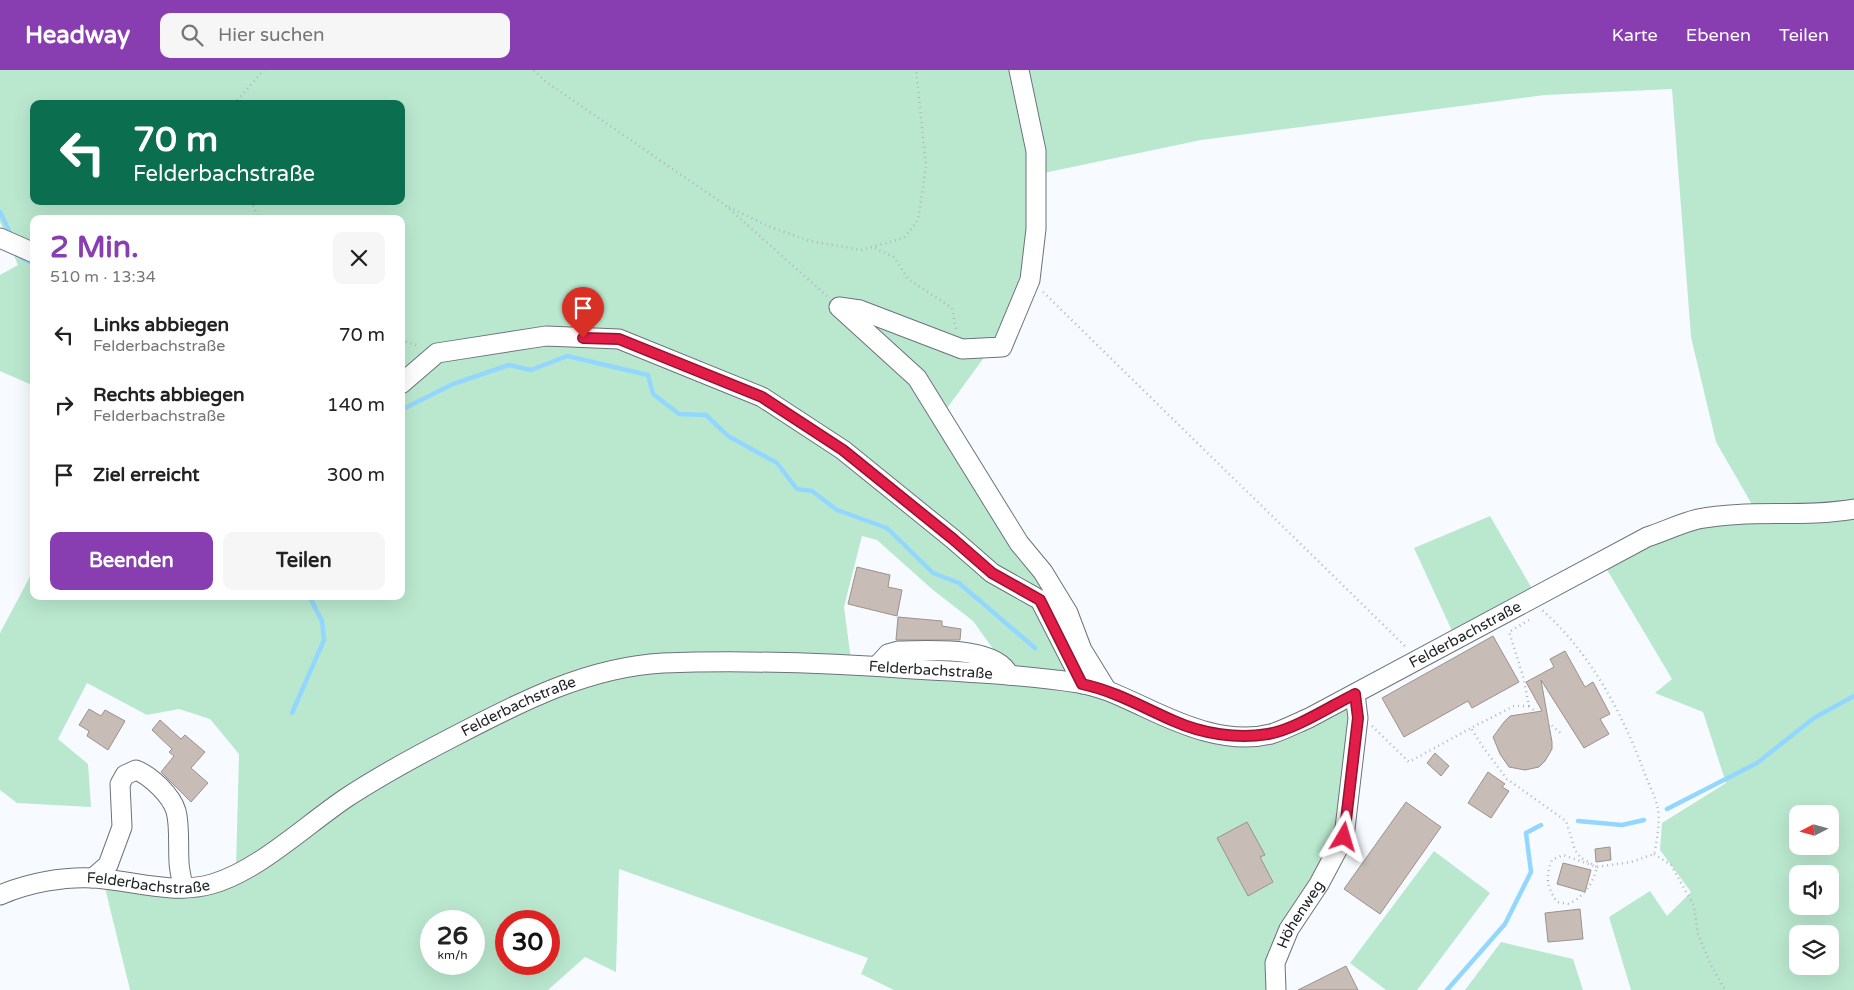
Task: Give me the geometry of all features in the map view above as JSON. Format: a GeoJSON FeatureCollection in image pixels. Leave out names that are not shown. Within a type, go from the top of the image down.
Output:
{"type":"FeatureCollection","features":[{"type":"Feature","properties":{"kind":"street"},"geometry":{"type":"LineString","coordinates":[[839,307],[860,310],[962,349],[1002,347],[1030,280],[1036,229],[1036,151],[1019,70]]}},
{"type":"Feature","properties":{"kind":"street"},"geometry":{"type":"LineString","coordinates":[[0,238],[30,251]]}},
{"type":"Feature","properties":{"kind":"street"},"geometry":{"type":"LineString","coordinates":[[839,307],[917,378],[1019,543],[1043,572],[1068,612],[1082,650],[1106,689]]}},
{"type":"Feature","properties":{"kind":"street"},"geometry":{"type":"LineString","coordinates":[[405,381],[437,353],[546,336],[619,339],[754,393],[843,450],[992,573],[1040,600],[1082,684]]}},
{"type":"Feature","properties":{"kind":"street","name":"Felderbachstraße"},"geometry":{"type":"LineString","coordinates":[[0,895],[41,882],[94,878],[150,888],[183,888],[212,884],[246,869],[346,798],[394,768],[504,710],[568,683],[614,670],[661,663],[834,664],[1009,675],[1082,684],[1106,689],[1176,722],[1212,733],[1244,736],[1270,734],[1356,702],[1419,659],[1538,606],[1647,538],[1696,519],[1738,514],[1833,513],[1854,509]]}},
{"type":"Feature","properties":{"kind":"street","name":"Höhenweg"},"geometry":{"type":"LineString","coordinates":[[1276,990],[1275,963],[1289,929],[1320,884],[1344,837],[1358,718],[1356,702]]}},
{"type":"Feature","properties":{"kind":"street"},"geometry":{"type":"LineString","coordinates":[[94,878],[108,865],[122,827],[120,784],[125,775],[136,770],[144,773],[173,804],[176,813],[179,865],[183,888]]}},
{"type":"Feature","properties":{"kind":"path"},"geometry":{"type":"LineString","coordinates":[[238,100],[264,70]]}},
{"type":"Feature","properties":{"kind":"path"},"geometry":{"type":"LineString","coordinates":[[534,70],[546,81],[725,205],[839,307]]}},
{"type":"Feature","properties":{"kind":"path"},"geometry":{"type":"LineString","coordinates":[[725,205],[770,228],[810,241],[861,250],[875,248],[904,238],[918,220],[926,166],[916,70]]}},
{"type":"Feature","properties":{"kind":"path"},"geometry":{"type":"LineString","coordinates":[[875,248],[894,257],[908,280],[952,308],[956,332]]}},
{"type":"Feature","properties":{"kind":"path"},"geometry":{"type":"LineString","coordinates":[[1030,280],[1419,659]]}},
{"type":"Feature","properties":{"kind":"path"},"geometry":{"type":"LineString","coordinates":[[1563,735],[1529,706],[1523,676],[1509,632],[1538,606],[1558,623],[1587,661],[1618,711],[1636,750],[1658,810],[1654,854]]}},
{"type":"Feature","properties":{"kind":"path"},"geometry":{"type":"LineString","coordinates":[[1356,702],[1409,762],[1514,706],[1529,706]]}},
{"type":"Feature","properties":{"kind":"path"},"geometry":{"type":"LineString","coordinates":[[1471,728],[1482,747],[1507,779],[1566,821],[1575,850],[1581,858],[1597,867]]}},
{"type":"Feature","properties":{"kind":"path"},"geometry":{"type":"LineString","coordinates":[[1597,867],[1596,875],[1584,894],[1568,904],[1557,902],[1548,888],[1547,872],[1552,860],[1563,855],[1597,867],[1630,862],[1654,854]]}},
{"type":"Feature","properties":{"kind":"path"},"geometry":{"type":"LineString","coordinates":[[1654,854],[1671,865],[1694,906],[1698,934],[1711,965],[1726,990]]}},
{"type":"Feature","properties":{"kind":"green space"},"geometry":{"type":"Polygon","coordinates":[[[0,70],[1015,70],[1029,123],[1032,241],[1007,326],[937,422],[1040,576],[1093,677],[1006,667],[973,621],[933,590],[877,540],[862,536],[844,607],[851,660],[610,664],[352,785],[318,806],[236,867],[239,754],[210,719],[179,709],[147,715],[87,683],[58,739],[88,764],[91,807],[17,803],[0,790],[0,633],[30,577],[30,600],[405,600],[405,215],[30,215],[30,384],[0,371],[0,275],[18,265],[0,222],[0,70]]]}},
{"type":"Feature","properties":{"kind":"green space"},"geometry":{"type":"Polygon","coordinates":[[[1023,70],[1854,70],[1854,990],[1631,990],[1609,917],[1650,891],[1667,916],[1691,892],[1660,850],[1662,823],[1726,783],[1703,712],[1655,693],[1672,679],[1606,568],[1661,537],[1697,526],[1723,523],[1802,523],[1800,507],[1754,508],[1716,442],[1691,337],[1672,89],[1545,95],[1201,140],[1039,174],[1023,70]]]}},
{"type":"Feature","properties":{"kind":"green space"},"geometry":{"type":"Polygon","coordinates":[[[1490,516],[1534,592],[1453,633],[1414,548],[1490,516]]]}},
{"type":"Feature","properties":{"kind":"green space"},"geometry":{"type":"Polygon","coordinates":[[[734,669],[994,680],[1098,693],[1231,744],[1342,708],[1351,713],[1337,836],[1271,990],[894,990],[861,974],[868,958],[619,869],[616,972],[585,957],[548,990],[130,990],[105,888],[204,893],[340,807],[492,724],[601,680],[657,671],[734,669]]]}},
{"type":"Feature","properties":{"kind":"green space"},"geometry":{"type":"Polygon","coordinates":[[[1434,851],[1490,893],[1417,990],[1386,990],[1350,963],[1434,851]]]}},
{"type":"Feature","properties":{"kind":"green space"},"geometry":{"type":"Polygon","coordinates":[[[1501,942],[1573,959],[1583,990],[1465,990],[1501,942]]]}},
{"type":"Feature","properties":{"kind":"building"},"geometry":{"type":"Polygon","coordinates":[[[857,567],[890,575],[888,587],[902,590],[897,616],[848,604],[857,567]]]}},
{"type":"Feature","properties":{"kind":"building"},"geometry":{"type":"Polygon","coordinates":[[[898,617],[942,621],[942,626],[961,629],[960,640],[896,640],[898,617]]]}},
{"type":"Feature","properties":{"kind":"building"},"geometry":{"type":"Polygon","coordinates":[[[1493,636],[1519,682],[1472,708],[1468,701],[1404,737],[1382,698],[1493,636]]]}},
{"type":"Feature","properties":{"kind":"building"},"geometry":{"type":"Polygon","coordinates":[[[1565,651],[1585,687],[1593,682],[1610,714],[1600,719],[1609,734],[1584,748],[1541,680],[1552,749],[1539,767],[1525,770],[1509,767],[1500,754],[1493,737],[1510,716],[1542,711],[1526,682],[1554,667],[1550,659],[1565,651]]]}},
{"type":"Feature","properties":{"kind":"building"},"geometry":{"type":"Polygon","coordinates":[[[89,709],[101,716],[105,710],[125,721],[108,750],[87,736],[89,731],[79,725],[89,709]]]}},
{"type":"Feature","properties":{"kind":"building"},"geometry":{"type":"Polygon","coordinates":[[[160,720],[181,739],[185,735],[205,752],[191,768],[208,783],[191,802],[161,772],[174,756],[169,752],[172,749],[152,730],[160,720]]]}},
{"type":"Feature","properties":{"kind":"building"},"geometry":{"type":"Polygon","coordinates":[[[1435,753],[1449,766],[1441,776],[1427,763],[1435,753]]]}},
{"type":"Feature","properties":{"kind":"building"},"geometry":{"type":"Polygon","coordinates":[[[1488,772],[1505,784],[1502,787],[1509,791],[1491,818],[1468,803],[1488,772]]]}},
{"type":"Feature","properties":{"kind":"building"},"geometry":{"type":"Polygon","coordinates":[[[1406,802],[1441,827],[1380,914],[1344,889],[1406,802]]]}},
{"type":"Feature","properties":{"kind":"building"},"geometry":{"type":"Polygon","coordinates":[[[1247,822],[1265,855],[1260,857],[1273,882],[1248,896],[1217,838],[1247,822]]]}},
{"type":"Feature","properties":{"kind":"building"},"geometry":{"type":"Polygon","coordinates":[[[1610,847],[1611,860],[1596,862],[1595,849],[1610,847]]]}},
{"type":"Feature","properties":{"kind":"building"},"geometry":{"type":"Polygon","coordinates":[[[1563,863],[1591,870],[1585,892],[1557,884],[1563,863]]]}},
{"type":"Feature","properties":{"kind":"building"},"geometry":{"type":"Polygon","coordinates":[[[1580,909],[1583,939],[1548,942],[1545,913],[1580,909]]]}},
{"type":"Feature","properties":{"kind":"building"},"geometry":{"type":"Polygon","coordinates":[[[1346,966],[1358,990],[1298,990],[1346,966]]]}},
{"type":"Feature","properties":{"kind":"waterway"},"geometry":{"type":"LineString","coordinates":[[0,212],[10,233]]}},
{"type":"Feature","properties":{"kind":"waterway"},"geometry":{"type":"LineString","coordinates":[[22,258],[30,262]]}},
{"type":"Feature","properties":{"kind":"waterway"},"geometry":{"type":"LineString","coordinates":[[405,408],[453,384],[509,365],[531,370],[567,356],[648,375],[653,394],[679,414],[706,415],[728,436],[777,463],[797,489],[812,491],[837,510],[887,528],[933,573],[959,583],[1035,648]]}},
{"type":"Feature","properties":{"kind":"waterway"},"geometry":{"type":"LineString","coordinates":[[292,713],[324,640],[322,621],[311,600]]}},
{"type":"Feature","properties":{"kind":"waterway"},"geometry":{"type":"LineString","coordinates":[[1667,809],[1757,763],[1814,718],[1854,696]]}},
{"type":"Feature","properties":{"kind":"waterway"},"geometry":{"type":"LineString","coordinates":[[1578,821],[1622,825],[1644,820]]}},
{"type":"Feature","properties":{"kind":"waterway"},"geometry":{"type":"LineString","coordinates":[[1447,990],[1505,924],[1531,872],[1526,833],[1541,825]]}},
{"type":"Feature","properties":{"kind":"route"},"geometry":{"type":"LineString","coordinates":[[583,338],[619,339],[676,360],[762,397],[843,450],[992,573],[1040,600],[1082,684],[1106,689],[1176,722],[1212,733],[1244,736],[1270,734],[1309,718],[1355,694],[1358,718],[1344,837]]}}]}
